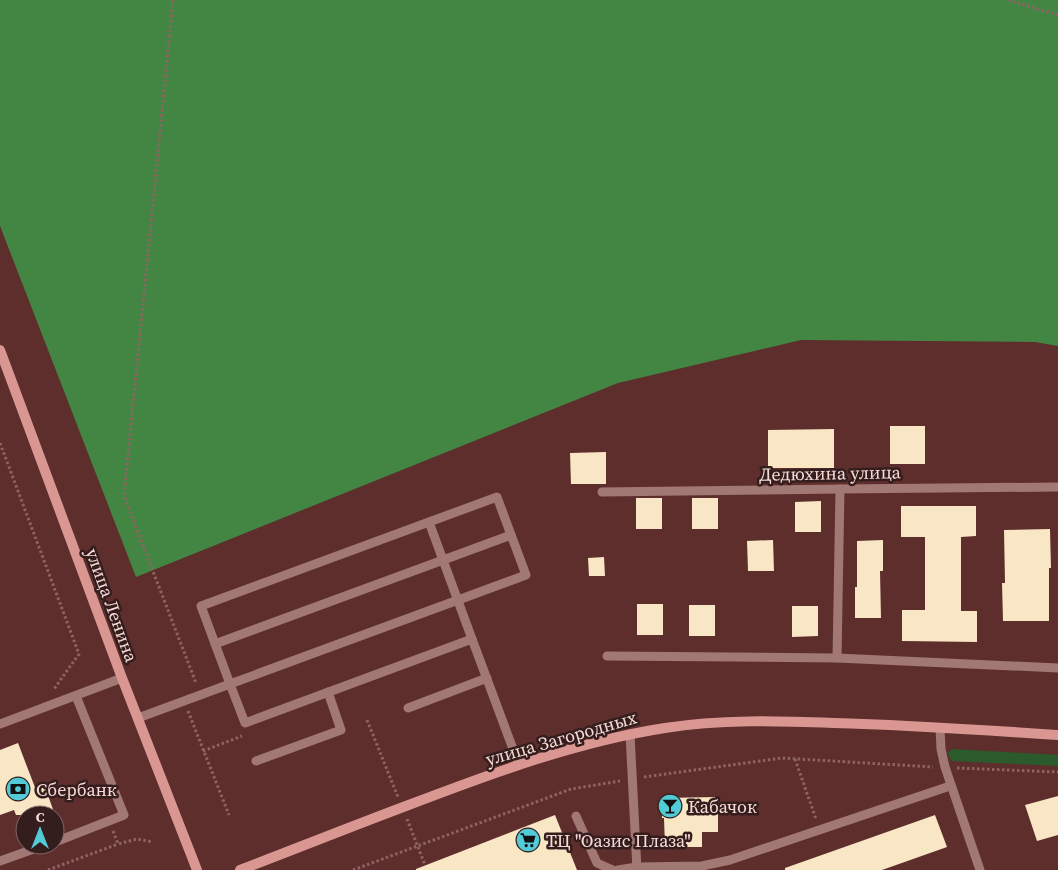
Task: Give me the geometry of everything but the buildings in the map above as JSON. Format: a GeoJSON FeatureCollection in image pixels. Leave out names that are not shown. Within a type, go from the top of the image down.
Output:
{"type":"FeatureCollection","features":[{"type":"Feature","properties":{"kind":"main road","name":"улица Ленина"},"geometry":{"type":"LineString","coordinates":[[0,350],[122,678],[197,870]]}},
{"type":"Feature","properties":{"kind":"main road","name":"улица Загородных"},"geometry":{"type":"LineString","coordinates":[[240,870],[456,787],[519,765],[572,748],[630,734],[666,728],[747,721],[776,721],[1058,735]]}},
{"type":"Feature","properties":{"kind":"lane","name":"Дедюхина улица"},"geometry":{"type":"LineString","coordinates":[[602,492],[1058,487]]}},
{"type":"Feature","properties":{"kind":"lane"},"geometry":{"type":"LineString","coordinates":[[837,658],[840,488]]}},
{"type":"Feature","properties":{"kind":"lane"},"geometry":{"type":"LineString","coordinates":[[138,718],[184,702],[230,684],[526,575],[497,497],[201,606],[230,684],[244,723],[472,638]]}},
{"type":"Feature","properties":{"kind":"lane"},"geometry":{"type":"LineString","coordinates":[[429,522],[519,765]]}},
{"type":"Feature","properties":{"kind":"lane"},"geometry":{"type":"LineString","coordinates":[[215,644],[511,535]]}},
{"type":"Feature","properties":{"kind":"lane"},"geometry":{"type":"LineString","coordinates":[[607,656],[837,658],[1058,668]]}},
{"type":"Feature","properties":{"kind":"lane"},"geometry":{"type":"LineString","coordinates":[[0,724],[122,678]]}},
{"type":"Feature","properties":{"kind":"lane"},"geometry":{"type":"LineString","coordinates":[[408,708],[487,678]]}},
{"type":"Feature","properties":{"kind":"lane"},"geometry":{"type":"LineString","coordinates":[[256,761],[341,730],[328,692]]}},
{"type":"Feature","properties":{"kind":"lane"},"geometry":{"type":"LineString","coordinates":[[65,838],[124,815],[76,696]]}},
{"type":"Feature","properties":{"kind":"lane"},"geometry":{"type":"LineString","coordinates":[[940,728],[945,767],[950,786],[980,870]]}},
{"type":"Feature","properties":{"kind":"lane"},"geometry":{"type":"LineString","coordinates":[[630,734],[637,869]]}},
{"type":"Feature","properties":{"kind":"lane"},"geometry":{"type":"LineString","coordinates":[[618,870],[702,866],[730,860],[950,786]]}},
{"type":"Feature","properties":{"kind":"lane"},"geometry":{"type":"LineString","coordinates":[[576,816],[597,863],[613,870]]}},
{"type":"Feature","properties":{"kind":"lane"},"geometry":{"type":"LineString","coordinates":[[0,861],[17,855]]}},
{"type":"Feature","properties":{"kind":"path"},"geometry":{"type":"LineString","coordinates":[[173,0],[124,496],[201,695]]}},
{"type":"Feature","properties":{"kind":"path"},"geometry":{"type":"LineString","coordinates":[[1008,0],[1058,14]]}},
{"type":"Feature","properties":{"kind":"path"},"geometry":{"type":"LineString","coordinates":[[0,443],[79,654],[54,689],[59,702]]}},
{"type":"Feature","properties":{"kind":"path"},"geometry":{"type":"LineString","coordinates":[[184,702],[229,815]]}},
{"type":"Feature","properties":{"kind":"path"},"geometry":{"type":"LineString","coordinates":[[367,720],[400,804]]}},
{"type":"Feature","properties":{"kind":"path"},"geometry":{"type":"LineString","coordinates":[[353,870],[571,789],[782,758],[1058,772]]}},
{"type":"Feature","properties":{"kind":"path"},"geometry":{"type":"LineString","coordinates":[[795,759],[820,830]]}},
{"type":"Feature","properties":{"kind":"path"},"geometry":{"type":"LineString","coordinates":[[404,813],[425,865]]}},
{"type":"Feature","properties":{"kind":"path"},"geometry":{"type":"LineString","coordinates":[[109,822],[118,844]]}},
{"type":"Feature","properties":{"kind":"path"},"geometry":{"type":"LineString","coordinates":[[48,870],[118,844],[137,839],[153,842]]}},
{"type":"Feature","properties":{"kind":"green space"},"geometry":{"type":"Polygon","coordinates":[[[0,0],[1058,0],[1058,346],[1035,342],[801,340],[618,383],[136,577],[0,226],[0,0]]]}},
{"type":"Feature","properties":{"kind":"green space"},"geometry":{"type":"Polygon","coordinates":[[[952,749],[1058,755],[1058,766],[952,761],[948,753],[952,749]]]}},
{"type":"Feature","properties":{"kind":"place","name":"Сбербанк"},"geometry":{"type":"Point","coordinates":[18,789]}},
{"type":"Feature","properties":{"kind":"place","name":"Кабачок"},"geometry":{"type":"Point","coordinates":[670,806]}},
{"type":"Feature","properties":{"kind":"place","name":"ТЦ \"Оазис Плаза\""},"geometry":{"type":"Point","coordinates":[528,840]}}]}
